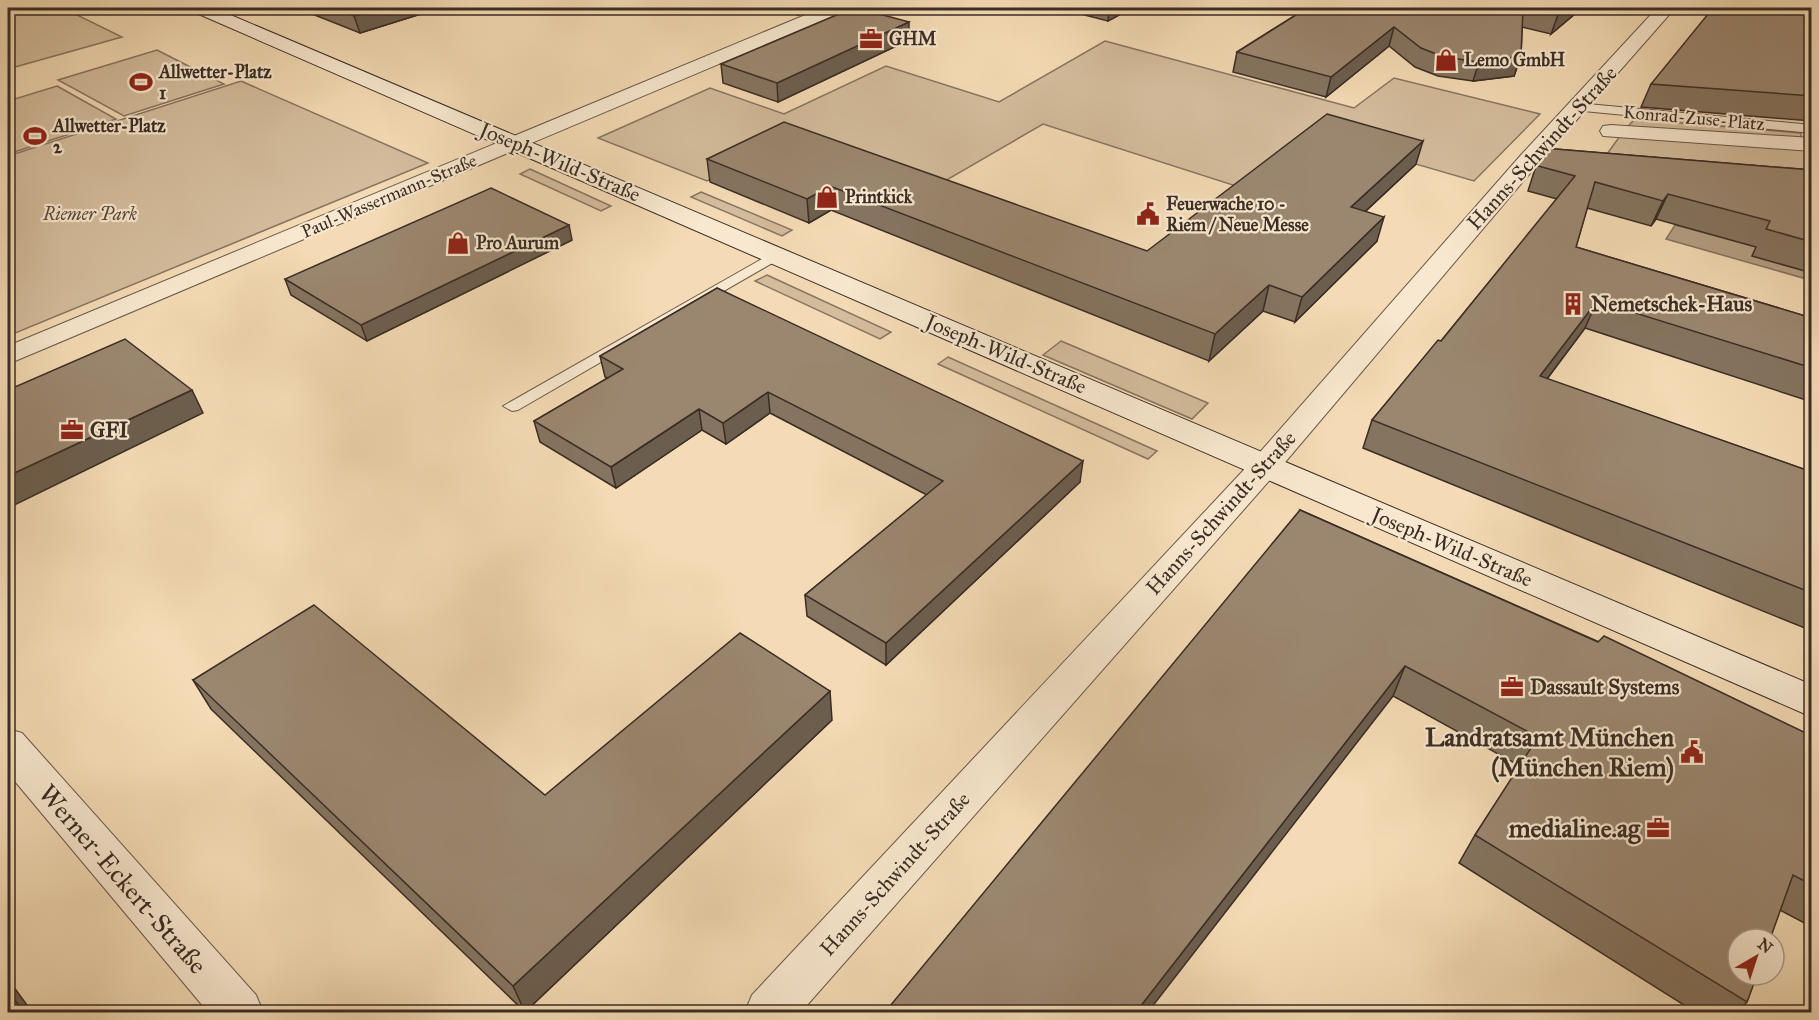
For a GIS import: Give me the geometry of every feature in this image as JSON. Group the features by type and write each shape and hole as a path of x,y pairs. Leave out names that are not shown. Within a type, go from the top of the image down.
{"street":[{"name":"Joseph-Wild-Straße","path":"200,8 1812,702"},
{"name":"Paul-Wassermann-Straße","path":"8,356 836,8"},
{"name":"Hanns-Schwindt-Straße","path":"769,1012 1540,162 1577,107 1666,8"},
{"name":"Konrad-Zuse-Platz","path":"1611,132 1812,145"},
{"name":"Werner-Eckert-Straße","path":"8,745 239,1012"}],"lane":[{"name":"Konrad-Zuse-Platz","path":"1577,107 1812,129"},
{"path":"512,406 777,255"}],"green space":[{"path":"8,8 63,8 122,37 8,69"},
{"path":"1105,41 1354,108 1394,78 1540,114 1474,181 1313,134 1242,188 1043,124 926,192 785,141 707,181 598,138 710,88 784,114 886,66 999,102"},
{"name":"Allwetter-Platz 1","path":"157,50 224,84 124,116 58,80"},
{"name":"Riemer Park","path":"241,81 428,163 8,336 8,156"},
{"name":"Allwetter-Platz 2","path":"57,86 116,119 8,154 8,101"},
{"path":"1635,119 1801,133 1801,140 1625,129"},
{"path":"1620,136 1811,148 1811,183 1599,165"},
{"path":"530,169 611,206 601,211 520,174"},
{"path":"701,192 792,230 782,236 691,197"},
{"path":"767,275 891,332 880,339 755,281"},
{"path":"1061,341 1208,403 1192,419 1043,355"},
{"path":"948,357 1157,451 1148,459 938,364"}],"shaded area":[{"path":"1675,225 1757,247 1752,256 1807,271 1803,278 1666,239"}],"building":[{"path":"334,8 380,8 354,16"},
{"path":"853,8 909,22 777,83 721,64"},
{"path":"1307,8 1523,8 1521,56 1479,62 1444,57 1421,48 1394,27 1331,77 1237,52"},
{"path":"1525,8 1567,8 1558,15"},
{"path":"1713,8 1812,8 1812,96 1651,84"},
{"path":"1327,114 1423,141 1351,207 1384,217 1302,297 1269,285 1215,334 830,186 807,199 707,159 784,122 1147,251"},
{"path":"1543,148 1812,170 1812,242 1766,229 1770,221 1668,194 1663,201 1595,182 1576,247 1812,318 1812,368 1597,301 1540,376 1812,472 1812,593 1372,420 1438,340 1441,341 1575,176 1538,166"},
{"path":"491,188 569,225 361,325 285,279"},
{"path":"717,288 1083,461 886,643 805,595 943,481 768,392 723,423 699,409 611,467 534,421 623,369 600,356"},
{"path":"125,339 192,390 8,476 8,390"},
{"path":"1300,510 1598,642 1604,636 1812,736 1812,885 1793,875 1774,927 1726,927 1726,987 1753,987 1747,1002 1475,835 1538,737 1405,666 1136,1012 885,1012"},
{"path":"314,605 545,795 740,633 830,691 513,986 193,680"},
{"path":"8,990 23,1012 8,1012"}],"place":[{"name":"GHM","path":"871,39"},
{"name":"Lemo GmbH","path":"1446,60"},
{"name":"Allwetter-Platz 1","path":"141,82"},
{"name":"Allwetter-Platz 2","path":"35,136"},
{"name":"Printkick","path":"827,197"},
{"name":"Feuerwache 10 - Riem / Neue Messe","path":"1148,214"},
{"name":"Pro Aurum","path":"458,243"},
{"name":"Nemetschek-Haus","path":"1573,304"},
{"name":"GFI","path":"72,430"},
{"name":"Dassault Systems","path":"1512,687"},
{"name":"Landratsamt München (München Riem)","path":"1692,752"},
{"name":"medialine.ag","path":"1658,828"}]}
